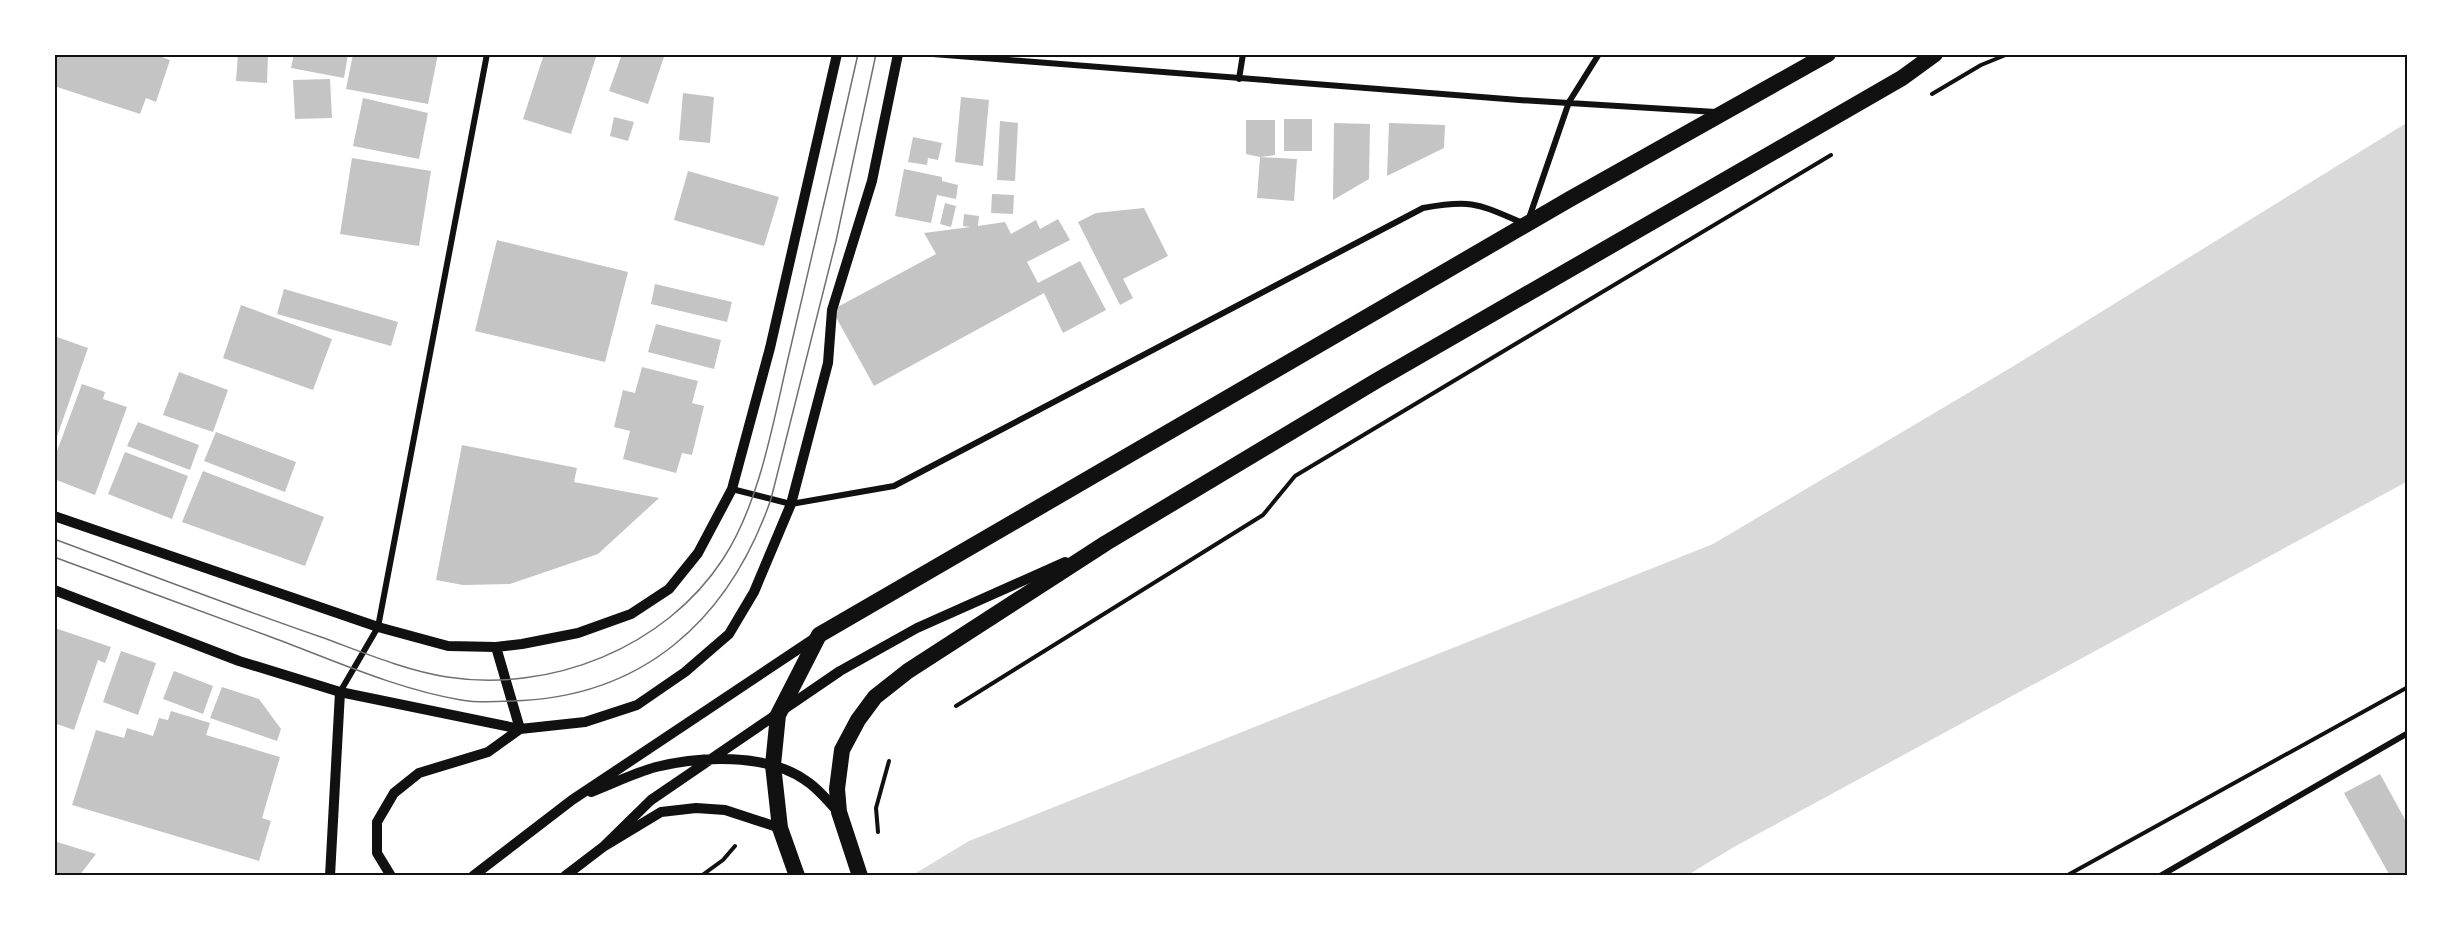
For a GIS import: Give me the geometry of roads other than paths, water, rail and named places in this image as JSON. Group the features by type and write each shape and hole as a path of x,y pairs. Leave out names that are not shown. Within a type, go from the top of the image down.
{"highway":[{"path":"797,876 780,828 773,765 778,715 819,635 1526,224 1828,54"},
{"path":"860,876 839,812 830,793 842,750 858,720 875,697 908,670 1106,543 1376,381 1902,78 1935,54"}],"street":[{"path":"330,876 340,692 378,627 487,54"},
{"path":"54,516 378,627 448,646 496,647 578,633 631,614 669,589 698,553 732,489 770,348 837,54"},
{"path":"54,590 239,661 340,692 520,729 585,722 637,705 685,672 729,633 754,592 791,504 828,363 832,310 872,182 898,54"},
{"path":"933,54 1239,79 1723,112"},
{"path":"1239,79 1243,54"},
{"path":"732,489 791,504 894,486 1423,208 1456,202 1477,203 1526,224 1569,102 1599,54"},
{"path":"603,847 651,800 778,715 840,670 917,628 1106,543"},
{"path":"473,876 572,800 819,635"},
{"path":"496,647 520,729"},
{"path":"391,876 376,853 377,822 394,793 419,773 488,752 520,729"},
{"path":"2160,876 2408,733"},
{"path":"572,800 654,768 686,760 773,765 830,793"},
{"path":"565,876 603,847 661,812 696,808 725,810 780,828"}],"tram line":[{"path":"54,539 383,660 447,677 486,680 525,678 564,670 602,657 637,640 670,617 699,590 723,559 736,536 757,485 772,430 858,54"},
{"path":"54,557 365,673 413,689 461,700 499,702 558,696 601,685 640,668 675,644 705,615 731,581 753,542 771,499 836,241 876,54"}]}
